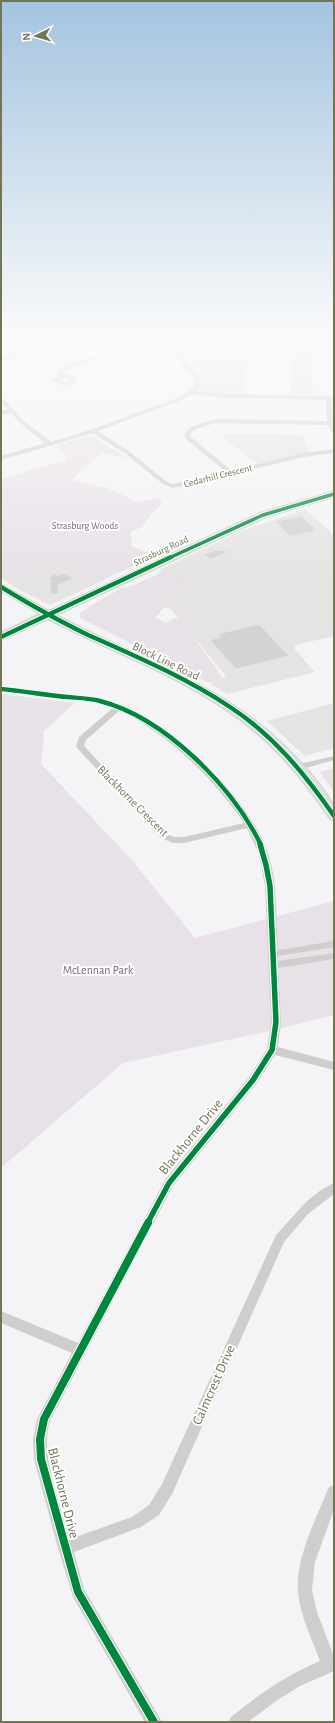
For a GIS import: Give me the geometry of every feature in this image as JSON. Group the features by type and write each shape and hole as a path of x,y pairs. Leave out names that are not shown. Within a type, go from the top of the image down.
{"street":[{"path":"20,419 50,444"},
{"path":"1,458 94,431 125,419"},
{"path":"330,419 334,432"},
{"path":"231,473 188,438 187,434 193,428 216,421 330,423"},
{"name":"Cedarhill Crescent","path":"94,431 128,453 169,485 179,486 304,455 334,451"},
{"name":"Strasburg Road","path":"1,637 230,529 263,515 334,494"},
{"name":"Block Line Road","path":"1,587 47,615 208,694 231,708 274,743 299,767 334,816"},
{"name":"Blackhorne Drive","path":"1,689 101,701 119,707 156,728 187,752 226,793 249,825 260,844 267,863 270,886 276,1022 272,1050 252,1080 169,1183 44,1419 40,1431 39,1442 41,1459 78,1592 154,1722"},
{"name":"Blackhorne Crescent","path":"119,707 82,739 80,746 164,836 173,840 184,840 249,825"},
{"path":"299,767 334,758"},
{"path":"273,960 286,951 334,944"},
{"path":"273,960 334,956"},
{"path":"272,1050 334,1066"},
{"name":"Calmcrest Drive","path":"65,1548 136,1522 154,1510 167,1489 280,1240 297,1217 316,1198 334,1188"},
{"path":"1,1317 80,1350"},
{"path":"236,1722 283,1686 332,1665 307,1603 304,1578 310,1557 334,1492"}],"shaded area":[{"path":"305,509 334,535 334,636 295,645 295,650 315,672 227,694 211,684 226,676 173,612 163,594 180,583 159,570 239,532"},
{"path":"53,555 104,580 50,605 20,590 1,578 1,575"},
{"path":"334,703 334,748 305,756 267,721"}],"green space":[{"path":"235,434 302,435 310,452 257,464 221,436"},
{"name":"Strasburg Woods","path":"91,435 130,460 103,453 100,454 72,480 107,488 138,502 159,498 162,504 150,515 142,527 131,532 132,546 155,556 92,585 85,582 78,567 71,563 63,562 43,565 28,575 10,579 2,577 1,479 66,460 65,454 57,445"},
{"path":"169,571 183,584 174,590 169,598 172,605 170,608 164,608 155,617 166,623 174,618 180,619 223,678 210,683 80,618 80,613 120,589 134,585 160,573"},
{"name":"McLennan Park","path":"1,694 75,703 44,731 41,764 131,859 195,938 334,901 334,1015 123,1063 1,1168"},
{"path":"334,768 334,792 320,772"}],"building":[{"path":"301,516 317,531 290,536 275,521"},
{"path":"215,550 228,551 212,559 203,555"},
{"path":"63,573 73,578 58,585 58,594 50,594 51,580 48,578 55,574 58,576"},
{"path":"259,624 289,656 236,669 210,640 221,637 218,634"}],"cycle path":[{"path":"1,637 230,529 263,515 334,494"},
{"path":"1,587 57,619 174,675 230,707 266,735 290,759 308,779 334,816"},
{"path":"1,689 101,701 123,708 147,721 193,758 233,801 249,823 260,844 270,886 276,1022 272,1050 253,1080 169,1183 44,1419 40,1434 41,1459 78,1592 154,1722"}]}
